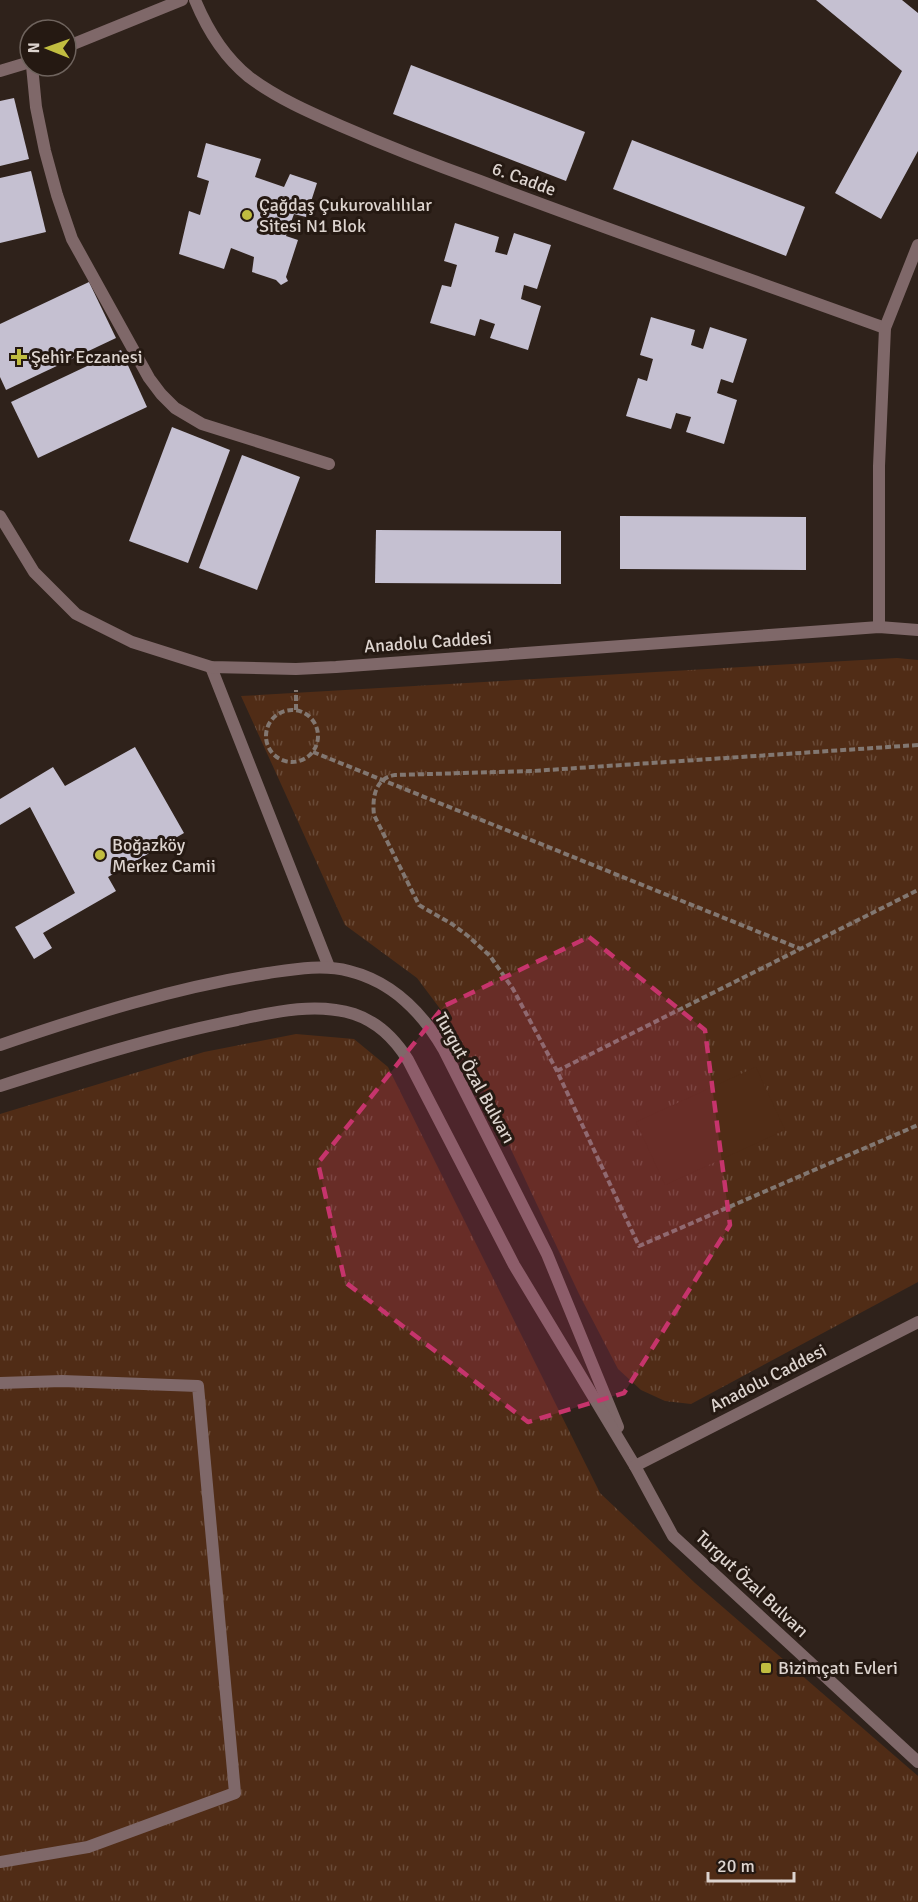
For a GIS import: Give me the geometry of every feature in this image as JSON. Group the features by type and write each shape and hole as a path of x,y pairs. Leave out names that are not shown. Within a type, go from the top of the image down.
{"street":[{"path":"78,42 182,0"},
{"name":"6. Cadde","path":"195,0 205,23 224,51 248,76 277,96 327,120 399,151 508,192 885,328"},
{"path":"0,70 18,67"},
{"path":"33,78 45,151 72,239 160,394 175,408 202,424 329,464"},
{"path":"879,627 879,466 885,328 918,245"},
{"name":"Anadolu Caddesi","path":"0,516 34,572 76,614 132,642 211,667 297,669 336,667 879,627 918,630"},
{"path":"211,667 329,967"},
{"name":"Turgut Özal Bulvarı","path":"0,1045 170,993 242,977 298,969 329,967 350,971 393,990 411,1005 435,1035 547,1254 635,1466"},
{"name":"Turgut Özal Bulvarı","path":"0,1086 154,1039 267,1014 301,1009 334,1009 355,1014 380,1027 396,1042 408,1060 514,1266 635,1466 673,1536 918,1762"},
{"name":"Anadolu Caddesi","path":"635,1466 918,1322"},
{"path":"0,1383 62,1381 198,1386 235,1794 88,1847 0,1862"}],"path":[{"path":"296,710 304,713 316,726 318,735 313,752 299,761 291,762 276,757 266,743 267,727 278,714 296,710"},
{"path":"918,745 533,771 395,775 387,776 382,780 373,798 374,814 414,898 423,908 452,924 490,956 513,989 557,1071 639,1246 918,1125"},
{"path":"313,752 801,949"},
{"path":"557,1071 918,890"}],"highlighted area":[{"path":"589,937 705,1030 730,1225 624,1393 528,1422 345,1282 318,1163 444,1006"}],"green space":[{"path":"897,658 918,660 918,1282 691,1404 665,1401 641,1390 618,1369 579,1294 453,1026 417,978 345,925 241,696"},
{"path":"296,1034 354,1039 388,1067 600,1493 695,1583 918,1776 918,1902 0,1902 0,1114 204,1052"},
{"path":"756,1067 785,1130 665,1185 636,1122"}],"building":[{"path":"816,0 902,0 918,13 918,151 881,219 835,193 902,71"},
{"path":"411,65 585,132 566,181 393,114"},
{"path":"14,98 29,159 0,166 0,101"},
{"path":"632,140 805,207 786,256 613,189"},
{"name":"Çağdaş Çukurovalılılar Sitesi N1 Blok","path":"206,143 261,159 255,177 284,187 290,174 317,183 306,217 294,214 286,236 298,240 286,277 288,281 281,285 276,280 252,272 254,257 231,248 224,269 179,254 189,211 200,215 209,181 197,177"},
{"path":"31,171 46,232 0,243 0,178"},
{"path":"455,223 499,237 495,252 507,255 514,233 551,245 537,289 524,285 521,299 541,306 528,350 490,338 495,324 480,319 475,336 430,323 442,285 451,287 457,265 444,261"},
{"path":"89,282 116,338 6,390 0,377 0,324"},
{"path":"651,317 695,330 691,345 703,349 710,327 747,339 733,383 721,379 717,393 737,400 724,444 686,432 691,417 676,413 671,429 626,416 638,378 647,381 653,359 640,355"},
{"path":"121,350 147,407 38,458 11,402"},
{"path":"172,427 230,450 188,563 129,541"},
{"path":"242,455 300,477 257,590 199,568"},
{"path":"620,516 806,517 806,570 620,569"},
{"path":"376,530 561,531 561,584 375,583"},
{"name":"Boğazköy Merkez Camii","path":"135,747 184,833 108,877 116,891 43,933 52,948 34,959 15,927 75,893 30,807 0,825 0,799 53,767 65,786"}],"place":[{"name":"Çağdaş Çukurovalılılar Sitesi N1 Blok","path":"247,215"},
{"name":"Şehir Eczanesi","path":"19,357"},
{"name":"Boğazköy Merkez Camii","path":"100,855"},
{"name":"Bizimçatı Evleri","path":"766,1668"}]}
